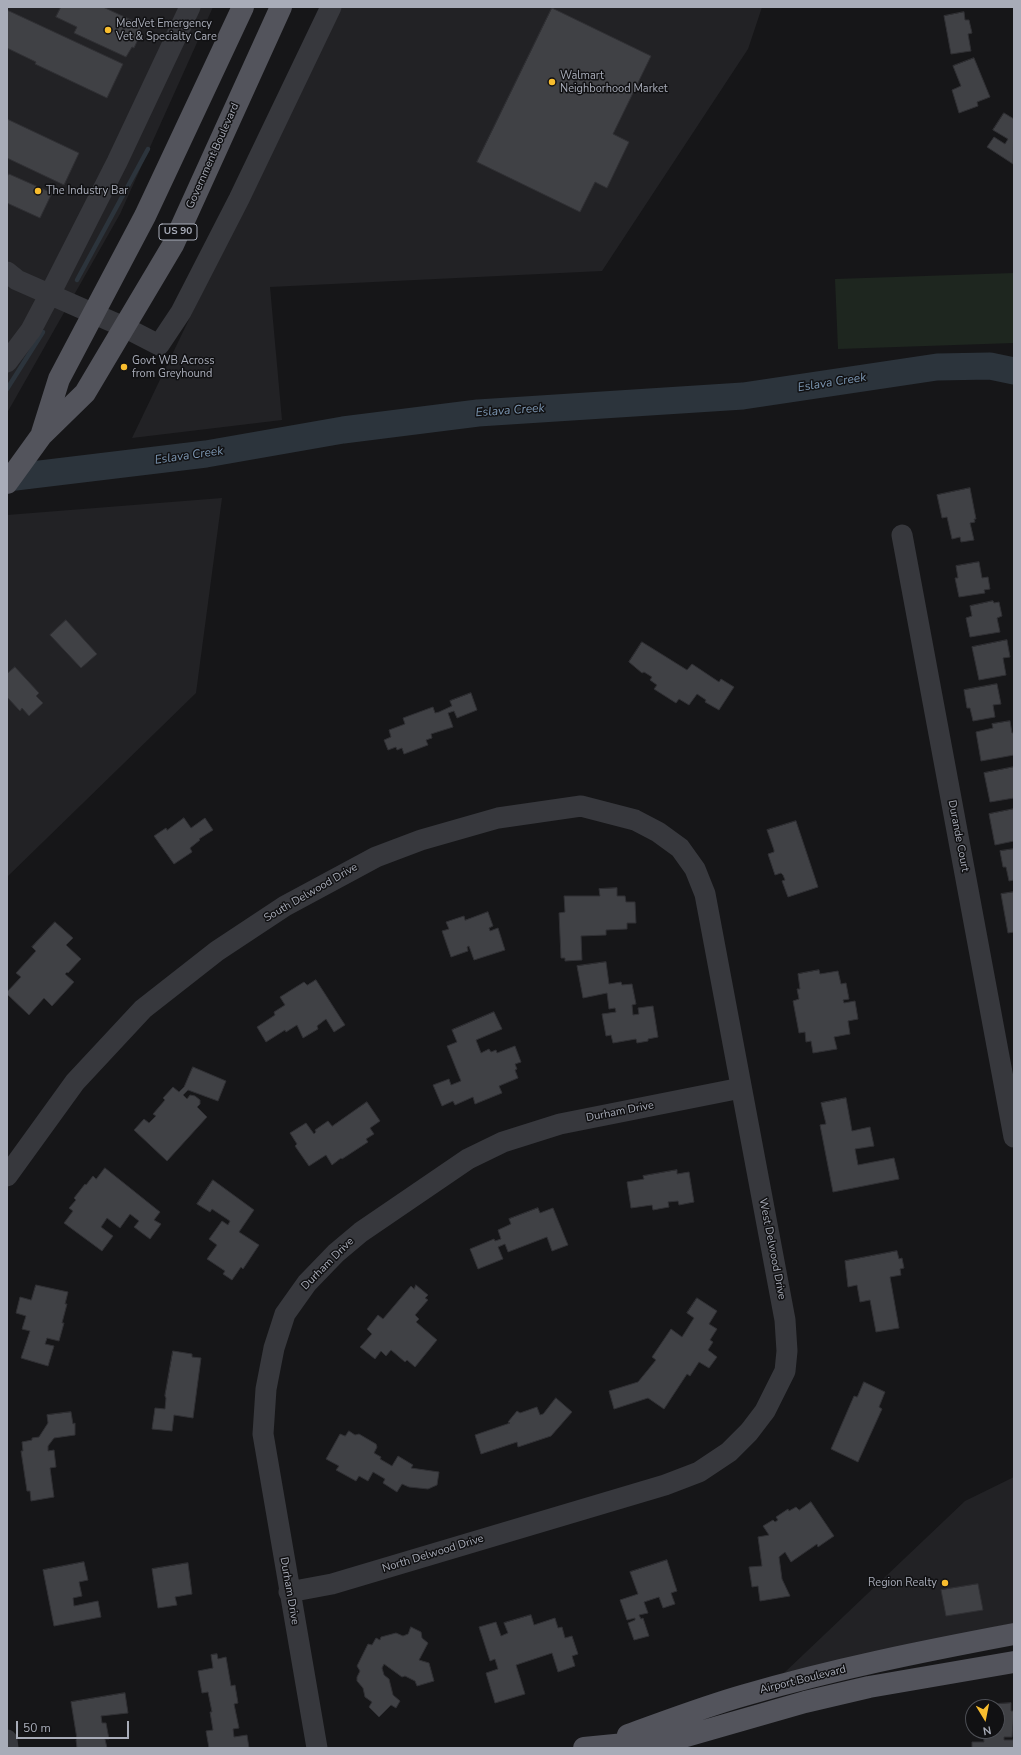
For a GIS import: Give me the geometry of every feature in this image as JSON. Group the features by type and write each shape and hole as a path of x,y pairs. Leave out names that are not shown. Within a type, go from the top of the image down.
{"main road":[{"name":"Government Boulevard","path":"41,436 60,379 145,216 243,7"},
{"name":"Government Boulevard","path":"7,483 41,436 85,393 173,245 281,7"},
{"name":"Airport Boulevard","path":"590,1747 744,1695 831,1672 916,1652 1014,1634"},
{"name":"Airport Boulevard","path":"590,1747 676,1739 805,1702 855,1690 1014,1662"}],"street":[{"path":"7,362 31,330 50,294 117,162 190,7"},
{"path":"7,272 17,280 124,327 159,345 181,312 239,199 331,7"},
{"name":"Durande Court","path":"902,535 1014,1138"},
{"name":"South Delwood Drive","path":"7,1176 75,1082 143,1009 211,955 285,906 376,857 421,840 498,818 580,806 635,820 658,832 680,848 695,869"},
{"name":"West Delwood Drive","path":"576,1512 665,1485 699,1472 729,1452 750,1432 765,1411 785,1371 785,1320 705,894 695,869"},
{"name":"Durham Drive","path":"316,1748 263,1434 266,1389 278,1334 285,1314 307,1283 336,1253 361,1232 468,1159 503,1142 560,1124 742,1088"},
{"name":"North Delwood Drive","path":"289,1592 332,1584 576,1512"},
{"path":"7,1740 8,1748"}],"shaded area":[{"path":"7,7 213,7 120,214 7,413"},
{"path":"339,7 762,7 748,49 602,271 270,287 282,420 132,438"},
{"path":"1014,273 1014,343 838,349 835,279"},
{"path":"222,498 196,693 7,877 7,515"},
{"path":"1014,1477 1014,1623 784,1673 965,1501"}],"building":[{"name":"MedVet Emergency Vet & Specialty Care","path":"61,7 103,7 142,25 134,48 132,47 126,57 74,33 77,27 56,17"},
{"path":"552,8 651,56 613,134 629,142 607,188 595,182 580,212 477,162"},
{"path":"7,10 123,64 107,98 35,64 36,62 7,48"},
{"path":"964,12 965,20 969,20 972,33 968,34 971,51 951,54 944,16"},
{"path":"974,58 990,97 977,102 978,106 959,113 952,90 961,86 953,66"},
{"path":"1004,113 1014,119 1013,164 987,147 994,137 1005,144 1008,139 993,130"},
{"path":"7,119 79,153 64,185 7,158"},
{"path":"9,174 52,193 40,218 7,203 7,177"},
{"path":"970,488 976,519 974,519 975,522 970,523 974,540 961,542 960,537 952,539 947,517 942,518 937,495"},
{"path":"979,562 982,578 988,577 990,589 984,590 985,593 959,597 955,578 958,578 956,566"},
{"path":"993,601 994,603 999,602 1002,616 997,618 1000,632 970,637 966,618 972,616 970,606"},
{"path":"66,620 97,654 81,668 50,635"},
{"path":"1007,640 1010,657 1003,658 1006,675 979,680 972,647"},
{"path":"642,642 687,670 692,664 719,682 721,679 734,687 719,710 705,702 706,700 697,694 689,705 679,699 676,703 654,689 657,685 650,680 652,677 644,672 642,673 629,662"},
{"path":"15,667 39,693 36,696 43,703 29,716 22,708 20,711 7,697 7,674"},
{"path":"997,684 1001,704 993,705 995,717 973,721 970,708 967,708 964,690"},
{"path":"471,693 477,710 457,718 454,711 448,713 453,727 431,734 432,738 426,740 428,745 404,754 402,748 397,750 396,747 388,750 384,740 391,737 389,730 405,724 403,718 433,707 435,713 439,712 452,706 450,701"},
{"path":"1010,721 1012,733 1014,733 1014,755 981,761 976,732 993,728 992,724"},
{"path":"1014,767 1014,798 990,802 984,773"},
{"path":"1014,809 1014,841 995,845 989,814"},
{"path":"184,818 191,828 205,818 213,830 199,839 200,840 190,848 192,852 174,864 154,836 166,828 167,830"},
{"path":"796,821 818,887 788,897 782,881 785,880 783,875 781,873 775,875 768,854 774,852 774,850 767,830"},
{"path":"1014,849 1014,880 1009,881 1006,867 1003,867 1000,851"},
{"path":"617,888 617,896 625,896 626,902 635,902 636,923 627,923 627,929 606,930 606,935 581,936 582,960 565,961 565,958 561,958 559,913 565,912 564,896 600,896 599,889"},
{"path":"1014,892 1014,932 1008,933 1001,894"},
{"path":"488,912 493,926 489,928 490,931 498,928 505,950 474,960 469,946 467,947 468,951 451,957 442,931 449,929 446,922 464,916 465,920"},
{"path":"55,922 73,938 66,945 81,959 68,973 67,972 65,974 74,982 52,1006 44,998 29,1015 7,994 7,992 21,977 16,973 36,951 32,947"},
{"path":"606,962 609,984 621,982 622,985 632,984 636,1004 632,1005 633,1015 639,1014 638,1008 653,1006 658,1037 637,1043 636,1039 613,1043 611,1035 606,1036 602,1014 616,1012 615,1008 609,1009 607,993 583,998 577,966"},
{"path":"819,970 820,974 838,971 841,984 846,983 849,999 843,1000 844,1003 855,1001 858,1019 848,1021 850,1034 834,1037 837,1049 813,1053 811,1041 806,1042 805,1032 799,1033 793,1001 799,999 797,989 800,989 798,974"},
{"path":"316,980 345,1025 334,1032 326,1019 317,1026 318,1029 303,1038 297,1025 286,1032 285,1030 266,1042 257,1027 275,1015 274,1012 285,1005 280,997 304,982 307,985"},
{"path":"494,1012 502,1029 476,1040 481,1053 489,1049 491,1052 496,1050 497,1053 515,1046 521,1062 515,1064 517,1069 515,1070 518,1078 499,1086 502,1093 475,1104 473,1097 455,1105 453,1101 442,1106 433,1085 449,1079 451,1085 461,1081 447,1046 457,1042 452,1030"},
{"path":"193,1067 226,1081 218,1101 188,1090 183,1095 187,1099 190,1095 195,1096 200,1100 200,1104 197,1107 207,1117 167,1161 134,1130 144,1119 149,1123 156,1116 153,1114 165,1100 163,1098 173,1087 179,1092 184,1087"},
{"path":"846,1098 852,1131 870,1127 874,1146 855,1149 858,1165 894,1158 899,1179 833,1192 820,1125 826,1124 821,1103"},
{"path":"367,1102 380,1121 370,1128 374,1134 366,1139 368,1142 332,1165 326,1155 309,1166 295,1146 297,1144 290,1133 306,1123 314,1134 316,1132 315,1130 328,1121 332,1126"},
{"path":"105,1168 160,1212 154,1220 161,1224 150,1239 134,1227 139,1221 130,1214 120,1228 107,1218 101,1227 113,1236 102,1251 64,1223 73,1211 69,1208 76,1200 74,1198 93,1176 96,1179"},
{"path":"677,1170 677,1174 689,1172 694,1202 679,1205 678,1201 668,1202 669,1207 653,1210 652,1205 631,1208 627,1182 644,1179 643,1176"},
{"path":"213,1180 254,1210 239,1232 259,1245 243,1269 241,1267 232,1280 223,1274 225,1271 207,1259 217,1245 209,1239 222,1221 228,1225 230,1221 212,1209 210,1212 197,1204"},
{"path":"538,1208 540,1213 553,1208 568,1245 552,1251 547,1237 508,1252 505,1244 498,1247 503,1259 478,1269 470,1249 494,1239 495,1241 501,1239 498,1230 511,1224 509,1219"},
{"path":"897,1251 899,1259 902,1258 904,1268 900,1269 901,1275 890,1277 899,1328 876,1332 870,1300 860,1302 857,1285 848,1287 845,1261"},
{"path":"36,1285 68,1292 65,1304 67,1304 62,1323 64,1323 59,1341 47,1338 45,1344 54,1346 48,1366 21,1358 30,1331 22,1329 26,1316 16,1313 20,1297 31,1300"},
{"path":"416,1285 428,1295 425,1298 428,1300 415,1315 419,1319 416,1322 437,1340 415,1367 407,1360 405,1362 391,1350 386,1356 381,1351 375,1359 360,1347 372,1334 367,1329 378,1315 383,1319 411,1286 414,1289"},
{"path":"697,1298 717,1311 709,1324 717,1329 710,1340 713,1342 708,1350 717,1357 709,1368 699,1362 690,1376 687,1374 664,1409 648,1398 614,1409 609,1391 638,1382 656,1360 652,1357 671,1329 682,1337 694,1318 687,1313"},
{"path":"173,1351 192,1354 192,1357 201,1358 193,1418 174,1415 172,1431 152,1429 155,1408 165,1409 165,1396"},
{"path":"864,1382 885,1392 879,1407 882,1409 858,1462 831,1449 854,1396 857,1397"},
{"path":"556,1398 572,1412 551,1436 518,1447 517,1442 481,1454 475,1435 510,1423 508,1422 517,1411 520,1413 537,1407 540,1415 543,1414"},
{"path":"71,1412 73,1424 75,1423 75,1435 54,1438 48,1446 48,1451 54,1450 56,1467 50,1468 54,1497 31,1501 30,1491 27,1491 21,1451 23,1451 22,1442 39,1437 48,1423 47,1415"},
{"path":"349,1431 355,1435 359,1434 376,1444 377,1447 374,1453 381,1457 380,1459 392,1466 398,1456 413,1465 411,1468 439,1472 437,1485 428,1489 409,1487 402,1484 397,1492 383,1483 385,1479 373,1472 368,1481 359,1476 356,1481 336,1470 339,1466 326,1459 340,1434 345,1436"},
{"path":"811,1502 834,1536 818,1547 817,1544 791,1562 785,1552 779,1557 782,1579 790,1596 760,1601 758,1586 752,1587 749,1567 762,1566 758,1537 769,1535 763,1526 773,1520 775,1522 778,1520 776,1517 788,1509 789,1511 796,1507 799,1510"},
{"path":"667,1560 677,1591 671,1593 675,1604 663,1608 659,1597 644,1602 648,1613 639,1615 641,1619 643,1618 649,1636 634,1640 628,1623 635,1620 635,1618 627,1620 620,1600 638,1594 630,1572"},
{"path":"84,1562 88,1580 79,1582 82,1596 73,1598 74,1606 98,1601 101,1617 54,1626 43,1570"},
{"path":"188,1563 192,1594 175,1597 177,1605 158,1608 152,1569"},
{"path":"978,1584 983,1610 946,1616 941,1590"},
{"path":"531,1615 534,1625 555,1618 558,1628 562,1627 565,1638 572,1636 578,1654 572,1656 575,1666 558,1672 552,1653 516,1665 525,1694 495,1703 486,1673 498,1669 495,1659 490,1661 479,1627 496,1622 501,1636 508,1633 504,1623"},
{"path":"411,1627 421,1632 422,1638 428,1643 419,1660 429,1663 434,1681 417,1686 415,1681 405,1676 402,1677 384,1664 382,1668 384,1675 389,1679 393,1695 400,1701 396,1708 391,1705 379,1717 369,1707 372,1702 365,1697 363,1688 357,1681 360,1671 357,1666 368,1644 372,1645 376,1638 380,1640 381,1637 396,1633 403,1636 408,1634"},
{"path":"217,1654 218,1659 226,1657 231,1686 235,1685 238,1703 234,1704 239,1728 233,1729 234,1737 247,1735 249,1748 209,1748 206,1731 213,1730 210,1712 212,1712 208,1692 202,1693 198,1671 213,1668 211,1655"},
{"path":"125,1693 128,1713 101,1716 102,1723 106,1723 109,1739 105,1739 107,1748 77,1748 71,1702"},
{"path":"1005,1703 1011,1703 1011,1711 1014,1711 1012,1737 1005,1737"},
{"path":"984,1739 1014,1740 1014,1748 972,1748 972,1742 984,1742"}],"waterway":[{"path":"77,280 148,149"},
{"path":"7,389 43,332"},
{"name":"Eslava Creek","path":"7,478 206,454 343,430 478,413 743,396 937,367 990,366 1014,371"}],"place":[{"name":"MedVet Emergency Vet & Specialty Care","path":"108,30"},
{"name":"Walmart Neighborhood Market","path":"552,82"},
{"name":"The Industry Bar","path":"38,191"},
{"name":"Govt WB Across from Greyhound","path":"124,367"},
{"name":"Region Realty","path":"945,1583"}]}
